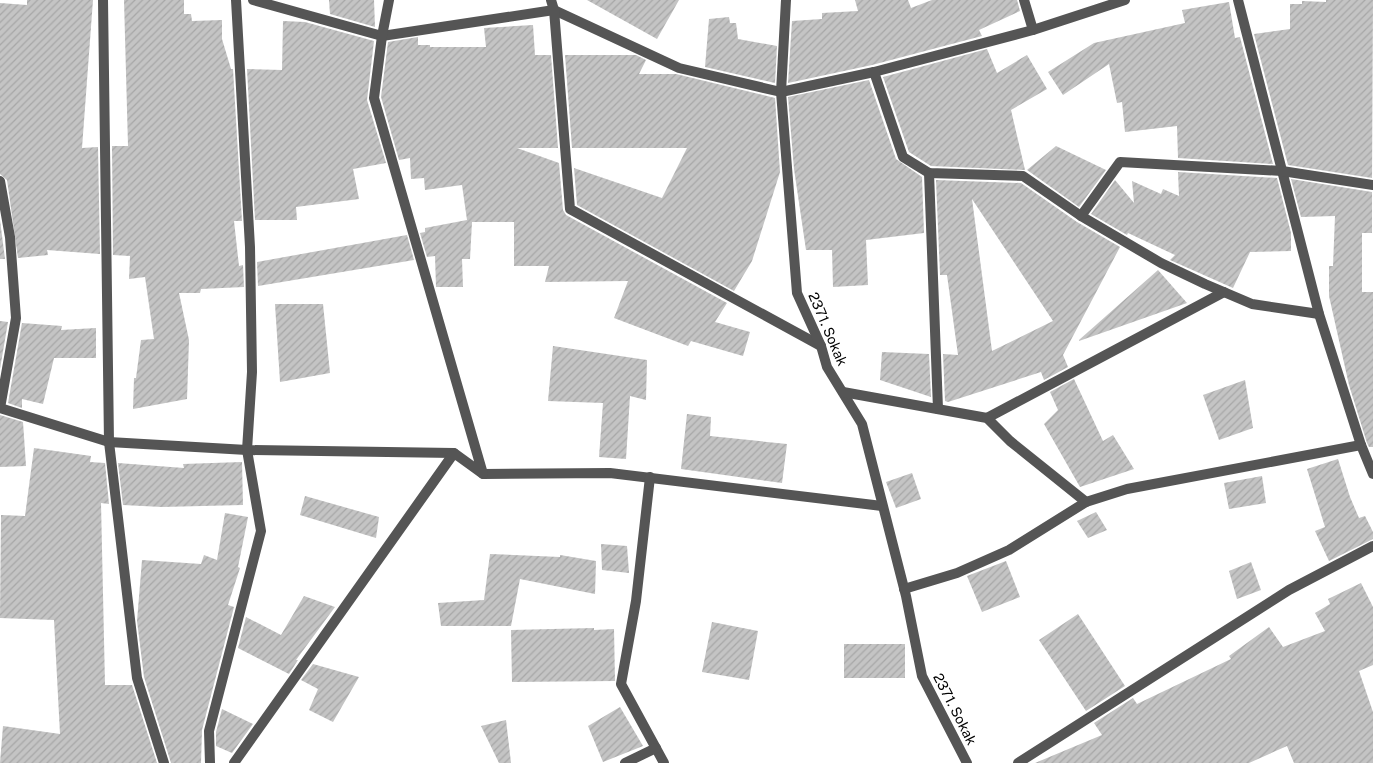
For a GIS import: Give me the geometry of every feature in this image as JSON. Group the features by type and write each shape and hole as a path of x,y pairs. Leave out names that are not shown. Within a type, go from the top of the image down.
{"street":[{"path":"102,0 109,442 137,678 164,763"},
{"path":"210,763 209,731 261,532 247,450 252,372 250,247 236,0"},
{"path":"254,0 382,36 552,5 560,0"},
{"path":"389,0 374,98 483,474"},
{"name":"2371. Sokak","path":"786,0 781,92 797,292 821,346 827,367 862,424 904,589 922,676 967,763"},
{"path":"1024,0 1033,30"},
{"path":"552,5 679,68 781,92 874,72 1033,30 1125,0"},
{"path":"1238,0 1319,314 1361,445 1373,474"},
{"path":"552,5 570,209 821,346"},
{"path":"874,72 903,157 929,173 1023,176 1081,216 1161,263 1252,304 1319,314"},
{"path":"1081,216 1120,162 1282,171 1373,185"},
{"path":"929,173 938,409"},
{"path":"0,180 10,237 16,318 0,408 109,442 247,450 454,453 483,474 610,473 882,506"},
{"path":"987,418 1224,292"},
{"path":"843,392 987,418 1010,441 1086,502"},
{"path":"904,589 957,572 1009,550 1086,502 1127,490 1361,445"},
{"path":"234,763 454,453"},
{"path":"650,478 636,601 621,684 664,763"},
{"path":"1018,763 1289,590 1373,546"},
{"path":"625,763 656,748"}],"building":[{"path":"27,0 93,0 82,148 98,147 100,254 47,250 48,255 18,258 7,180 0,174 0,3 27,5"},
{"path":"124,0 184,0 184,14 191,14 192,21 222,20 222,39 231,69 233,69 242,221 234,221 239,266 243,265 244,287 201,289 200,293 179,293 189,340 187,399 133,409 134,378 136,378 141,340 154,339 145,277 129,279 130,256 113,255 112,146 128,146"},
{"path":"329,0 374,0 375,27 330,14"},
{"path":"587,0 679,0 657,39"},
{"path":"855,0 908,0 911,8 932,0 1017,0 1020,11 979,30 982,36 872,65 788,83 792,21 822,19 822,13 858,11"},
{"path":"1326,0 1373,0 1372,178 1288,165 1254,34 1290,29 1290,4 1302,4 1302,1 1326,2"},
{"path":"1229,2 1235,38 1240,37 1273,164 1178,158 1177,126 1125,132 1122,102 1117,103 1109,64 1063,95 1048,72 1094,43 1185,23 1182,10"},
{"path":"729,17 730,23 736,23 738,39 777,46 775,83 705,67 709,19"},
{"path":"283,21 305,22 374,41 367,100 386,163 353,169 359,199 296,207 297,220 255,220 247,69 282,70"},
{"path":"533,25 535,55 551,55 558,148 517,148 559,163 563,210 566,215 727,303 715,322 750,332 743,356 691,341 688,346 614,318 628,281 545,282 549,266 514,266 514,222 472,222 470,259 462,259 463,287 436,287 435,256 427,257 420,233 425,232 425,228 467,220 462,185 425,190 424,178 411,179 410,158 399,160 381,97 388,42 418,37 418,45 430,45 430,47 486,47 484,28"},
{"path":"987,49 997,73 1027,55 1047,89 1011,110 1025,170 931,166 909,152 883,77"},
{"path":"565,55 636,55 646,60 639,74 676,74 775,98 780,172 752,261 734,291 577,205 574,168 662,198 687,148 572,148"},
{"path":"869,80 896,159 922,177 924,233 866,240 868,285 833,287 832,250 806,250 794,169 788,97"},
{"path":"1056,146 1106,170 1079,207 1027,170"},
{"path":"1178,172 1277,178 1291,233 1291,251 1250,252 1233,288 1170,260 1175,255 1128,233 1127,235 1091,214 1115,180 1134,203 1132,181 1161,194 1163,189 1179,196"},
{"path":"1291,179 1372,192 1372,233 1362,233 1362,292 1373,292 1373,447 1369,447 1367,443 1349,385 1329,296 1329,266 1333,266 1335,216 1301,217"},
{"path":"936,180 1021,183 1077,222 1120,247 1063,355 1068,367 1044,380 1041,372 948,402 945,401 943,354 958,355 947,275 940,275","holes":["972,199 1053,321 992,351"]},
{"path":"0,220 5,259 0,259"},
{"path":"407,235 414,260 258,286 257,262"},
{"path":"1158,270 1187,303 1079,341 1079,340"},
{"path":"275,304 323,304 330,373 280,382"},
{"path":"0,321 8,322 0,369"},
{"path":"22,323 62,326 61,330 96,328 96,358 54,358 43,404 22,399 22,408 8,403"},
{"path":"553,346 647,360 646,400 630,396 626,459 599,457 603,403 548,401"},
{"path":"882,352 929,354 931,397 880,380"},
{"path":"1074,379 1103,441 1113,435 1134,469 1080,487 1044,424 1058,410 1050,392"},
{"path":"1245,380 1253,428 1219,440 1203,395"},
{"path":"687,414 711,417 710,436 787,444 782,483 681,469"},
{"path":"0,415 23,422 26,466 0,467"},
{"path":"34,448 91,456 90,462 105,463 109,504 101,503 105,685 132,685 157,763 0,763 3,726 60,734 54,620 0,618 1,515 25,516"},
{"path":"1338,459 1359,518 1365,516 1373,532 1373,539 1329,561 1315,531 1325,527 1307,469"},
{"path":"242,462 243,505 162,507 123,505 118,463 184,468 183,464"},
{"path":"912,473 921,499 896,508 886,482"},
{"path":"1262,476 1266,503 1229,509 1224,483"},
{"path":"305,496 379,517 376,538 300,515"},
{"path":"1096,512 1107,530 1088,538 1077,521"},
{"path":"225,513 248,517 238,567 240,568 228,605 234,607 202,730 201,763 171,763 144,677 137,621 142,560 201,564 204,555 217,560"},
{"path":"601,544 627,546 629,573 602,570"},
{"path":"490,554 560,557 560,555 596,561 595,594 520,579 511,626 441,626 438,603 484,600"},
{"path":"1006,561 1020,597 982,612 967,576"},
{"path":"1251,562 1261,590 1237,599 1229,571"},
{"path":"1361,583 1373,607 1373,665 1359,671 1373,712 1373,763 1294,763 1287,746 1249,763 1035,763 1102,735 1094,723 1133,698 1137,704 1231,659 1229,656 1269,627 1283,647 1325,631 1315,613 1330,604 1328,599"},
{"path":"304,596 335,607 296,660 298,660 289,674 238,648 246,617 281,635"},
{"path":"1078,614 1125,686 1086,711 1039,640"},
{"path":"712,622 758,631 749,680 702,672"},
{"path":"594,628 594,630 614,629 615,681 512,682 511,630"},
{"path":"844,644 905,644 905,678 844,678"},
{"path":"313,664 359,677 333,722 309,710 318,689 301,680"},
{"path":"620,707 643,746 603,762 588,726"},
{"path":"222,709 253,724 232,753 216,746 216,732"},
{"path":"506,720 511,763 499,763 481,726"}]}
